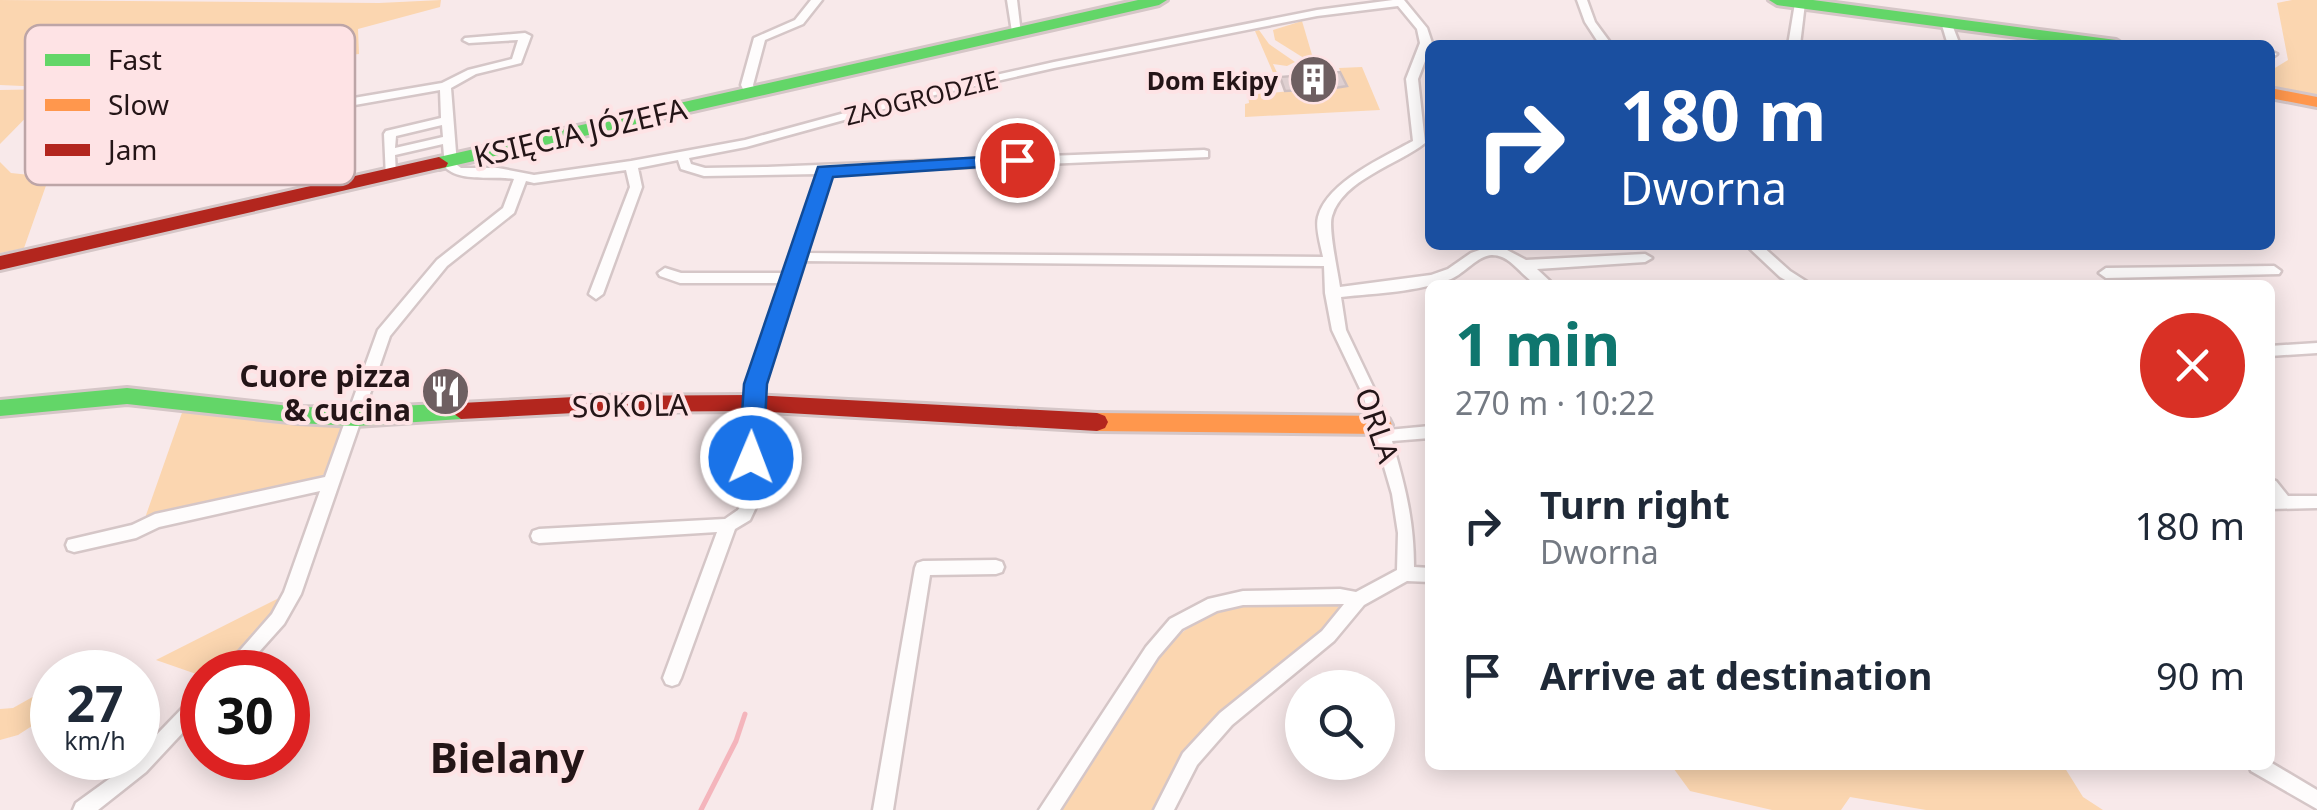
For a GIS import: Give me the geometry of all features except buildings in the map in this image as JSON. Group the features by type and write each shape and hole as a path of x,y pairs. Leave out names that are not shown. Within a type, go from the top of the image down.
{"street":[{"path":"750,93 748,85 760,38 799,22 818,0"},
{"path":"1012,0 1017,32"},
{"name":"KSIĘCIA JÓZEFA","path":"355,173 450,150 750,93 1159,0"},
{"path":"1582,0 1603,40"},
{"name":"ORLA","path":"1399,1 1413,14 1425,42"},
{"name":"ZAOGRODZIE","path":"450,150 458,172 550,178 683,156 1054,65 1317,13 1399,1"},
{"path":"1793,40 1789,2 2070,40"},
{"path":"1946,22 1952,40"},
{"path":"355,101 445,86 472,72 517,61 525,36 468,40"},
{"name":"ORLA","path":"1405,574 1406,533 1382,431 1339,330 1324,218 1331,202 1349,184 1425,144 1412,79 1425,46"},
{"path":"445,86 450,150"},
{"path":"2275,94 2317,102"},
{"path":"389,164 390,134 449,120"},
{"path":"683,156 685,166 704,172 825,172 1094,156 1204,154"},
{"path":"596,294 636,187 632,165"},
{"path":"539,536 728,526 744,516 749,505 752,403 825,172"},
{"path":"250,650 278,618 292,594 356,417 370,364 392,322 442,263 509,210 521,178"},
{"name":"KSIĘCIA JÓZEFA","path":"0,263 306,185"},
{"path":"1759,250 1795,280"},
{"path":"1432,280 1454,272 1478,254 1496,251 1524,265 1541,280"},
{"path":"800,257 1328,262"},
{"path":"1524,265 1645,258"},
{"path":"2110,279 2274,272"},
{"path":"664,273 680,278 792,278"},
{"path":"1332,293 1425,282"},
{"path":"2275,351 2317,348"},
{"name":"SOKOLA","path":"0,408 126,396 298,415 356,417 593,404 752,403 1125,424 1382,431"},
{"path":"1382,431 1425,432"},
{"path":"74,545 136,531 154,521 332,482"},
{"path":"2277,503 2317,502"},
{"path":"672,678 728,526"},
{"path":"883,810 923,568 996,567"},
{"path":"1164,810 1190,758 1226,718 1328,636 1358,600 1405,574 1425,575"},
{"path":"1049,810 1152,652 1176,624 1214,604 1243,598 1340,596 1358,600"},
{"path":"83,810 138,766 180,723"},
{"path":"2266,770 2317,800"}],"shaded area":[{"path":"0,0 441,0 440,7 358,29 359,54 355,54 355,25 25,25 25,86 0,85"},
{"path":"2317,0 2317,96 2275,88 2275,68 2288,60 2277,3"},
{"path":"1302,21 1315,65 1275,40 1273,30"},
{"path":"1259,30 1269,44 1295,62 1287,66 1273,64 1281,81 1266,83 1269,93 1304,93 1346,86 1339,68 1362,67 1380,110 1245,117 1245,104 1249,103 1246,76 1274,75 1255,31"},
{"path":"0,90 25,90 25,119 0,144"},
{"path":"0,162 11,173 25,174 25,185 46,185 24,248 0,253"},
{"path":"184,407 345,423 328,471 312,483 145,518"},
{"path":"285,595 245,650 180,650 180,668 160,661 160,658"},
{"path":"1337,603 1339,610 1187,753 1154,810 1058,810 1146,671 1191,626 1214,613 1241,606"},
{"path":"30,698 30,727 0,740 0,709 13,708"},
{"path":"1675,770 2066,770 2083,797 2103,810 1926,810 1850,797 1841,810 1772,810 1690,791"}],"waterway":[{"path":"701,810 736,741 745,714"}],"traffic: fast":[{"path":"439,163 1159,0"},
{"path":"1777,0 2078,40"},
{"path":"0,408 127,396 298,415 356,417 461,411"}],"traffic: slow":[{"path":"2275,94 2317,102"},
{"path":"1097,422 1381,425"}],"traffic: jam":[{"path":"355,182 439,163"},
{"path":"0,263 342,185"},
{"path":"461,411 593,404 752,403 1097,422"}],"place":[{"name":"Dom Ekipy","path":"1313,80"},
{"name":"Cuore pizza & cucina","path":"446,392"}],"district":[{"name":"Bielany","path":"507,756"}],"route":[{"path":"751,458 756,384 825,172 1017,160"}]}
